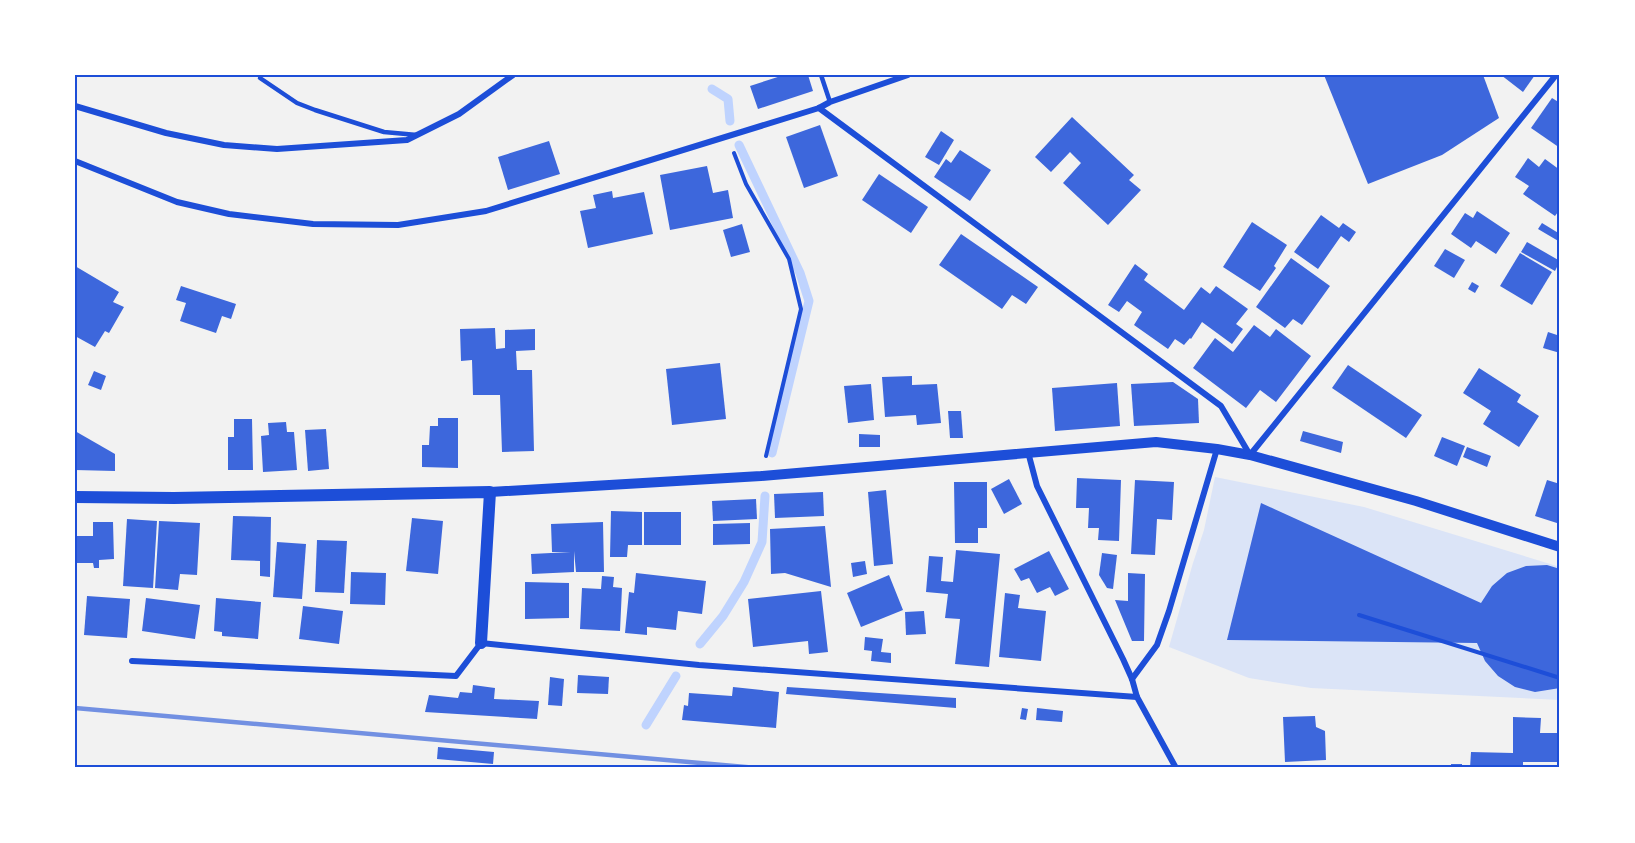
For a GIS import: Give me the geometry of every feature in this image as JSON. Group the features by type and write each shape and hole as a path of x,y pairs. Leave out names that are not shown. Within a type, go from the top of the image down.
{"main road":[{"path":"75,497 174,498 490,492 481,643"}],"street":[{"path":"75,106 166,133 224,145 277,149 407,140 459,114 513,75"},
{"path":"75,161 177,202 229,214 313,224 398,225 486,211 819,108 830,102 908,75"},
{"path":"1250,455 1556,75"},
{"path":"819,108 1221,406 1250,455"},
{"path":"490,492 761,476 1156,442 1250,455 1416,501 1560,547"},
{"path":"1132,679 1157,645 1217,449"},
{"path":"1028,452 1037,486 1132,679 1137,697 1176,768"},
{"path":"132,662 456,676 481,643 699,665 1137,697"}],"lane":[{"path":"821,75 830,102"},
{"path":"260,78 297,103 315,110 384,132 417,135"}],"path":[{"path":"727,136 747,184 789,259 801,309 761,476"},
{"path":"1359,615 1560,678"}],"shaded area":[{"path":"1215,477 1364,507 1560,567 1560,700 1311,688 1249,678 1169,647 1204,530"}],"building":[{"path":"784,75 808,75 813,91 758,109 750,86"},
{"path":"1324,75 1483,75 1499,118 1442,155 1368,184"},
{"path":"1501,75 1535,75 1523,92"},
{"path":"1552,98 1560,103 1560,148 1531,128"},
{"path":"1072,117 1134,175 1129,180 1141,190 1108,225 1063,183 1081,163 1070,152 1051,172 1035,157"},
{"path":"820,125 838,176 804,188 786,137"},
{"path":"941,131 954,140 939,165 925,157"},
{"path":"549,141 560,174 508,190 498,157"},
{"path":"960,150 991,170 970,201 934,177 946,159 951,163"},
{"path":"1528,158 1539,167 1545,159 1560,170 1560,214 1558,212 1555,216 1523,194 1529,186 1515,177"},
{"path":"707,166 713,193 728,190 733,218 670,230 660,175"},
{"path":"879,174 928,207 911,233 862,200"},
{"path":"612,191 613,198 644,192 653,234 588,248 580,211 596,208 593,195"},
{"path":"1477,211 1510,233 1496,254 1476,241 1471,248 1451,234 1465,213 1473,218"},
{"path":"1321,215 1339,228 1343,223 1356,232 1349,242 1341,236 1318,269 1294,252"},
{"path":"1252,222 1287,245 1274,266 1276,268 1260,291 1223,267"},
{"path":"1542,223 1560,234 1560,242 1538,229"},
{"path":"742,224 750,252 731,257 723,230"},
{"path":"961,234 1038,287 1026,304 1012,295 1002,309 939,265"},
{"path":"1527,242 1560,261 1555,271 1521,252"},
{"path":"1445,249 1465,260 1454,278 1434,266"},
{"path":"1520,253 1552,272 1532,305 1500,286"},
{"path":"1291,258 1330,286 1302,325 1293,319 1285,328 1256,307"},
{"path":"1135,264 1148,274 1144,280 1184,310 1201,287 1210,294 1216,286 1248,309 1236,324 1243,329 1232,344 1202,322 1191,339 1184,345 1175,339 1168,349 1134,325 1142,312 1127,301 1119,312 1108,305"},
{"path":"75,266 119,292 113,302 124,307 109,333 105,331 95,347 75,336"},
{"path":"1472,282 1479,286 1475,293 1468,289"},
{"path":"181,286 236,304 231,319 222,316 216,333 180,321 186,303 176,300"},
{"path":"1254,325 1270,337 1276,329 1311,356 1276,402 1260,390 1246,408 1193,368 1215,338 1233,352"},
{"path":"495,328 496,349 505,348 505,330 535,329 535,350 516,351 517,370 532,370 534,451 502,452 500,395 473,395 472,360 461,361 460,329"},
{"path":"1548,332 1560,336 1560,353 1543,348"},
{"path":"720,363 726,419 672,425 666,369"},
{"path":"1348,365 1422,415 1406,438 1332,388"},
{"path":"1479,368 1521,395 1517,402 1539,416 1519,447 1483,424 1491,411 1463,393"},
{"path":"94,371 106,376 101,390 88,385"},
{"path":"912,376 912,385 937,384 941,423 917,425 916,415 885,417 882,377"},
{"path":"1173,382 1198,399 1199,423 1134,426 1131,384"},
{"path":"1117,383 1120,426 1055,431 1052,388"},
{"path":"871,384 874,420 848,423 844,386"},
{"path":"948,411 961,411 963,438 950,438"},
{"path":"438,418 458,418 458,468 422,467 422,445 429,445 430,426 438,426"},
{"path":"234,419 252,419 253,470 228,470 228,437 234,437"},
{"path":"286,422 287,432 294,432 297,470 263,472 261,436 269,435 268,423"},
{"path":"326,429 329,469 308,471 305,430"},
{"path":"75,431 115,454 115,471 75,470"},
{"path":"1303,431 1343,442 1341,453 1300,441"},
{"path":"859,434 880,435 880,447 859,447"},
{"path":"1442,437 1465,446 1457,466 1434,456"},
{"path":"1467,447 1491,456 1487,467 1463,457"},
{"path":"1077,478 1121,480 1119,541 1098,540 1099,528 1088,528 1089,508 1076,508"},
{"path":"1009,479 1022,504 1004,514 991,489"},
{"path":"1135,480 1174,482 1172,520 1157,519 1155,555 1131,554"},
{"path":"1547,480 1560,484 1560,524 1535,516"},
{"path":"954,482 987,482 987,528 978,528 978,543 955,543"},
{"path":"886,490 893,564 874,566 868,492"},
{"path":"823,492 824,516 775,518 774,494"},
{"path":"756,499 757,519 713,521 712,501"},
{"path":"1261,503 1481,603 1492,586 1507,573 1526,566 1547,565 1560,569 1560,688 1535,692 1515,687 1498,676 1485,661 1477,643 1227,640"},
{"path":"611,511 642,512 642,545 628,545 627,557 610,557"},
{"path":"644,512 681,512 681,545 644,545"},
{"path":"233,516 271,517 270,577 260,576 260,561 231,560"},
{"path":"412,518 443,521 438,574 406,571"},
{"path":"127,519 157,521 153,588 123,586"},
{"path":"159,521 200,523 197,575 180,574 178,590 155,588"},
{"path":"93,522 113,522 114,559 99,560 99,568 94,568 93,563 75,563 75,536 93,536"},
{"path":"603,522 604,572 576,572 574,551 574,572 532,574 531,554 571,552 552,552 551,524"},
{"path":"750,523 750,544 713,545 713,524"},
{"path":"825,526 831,587 785,573 771,574 770,529"},
{"path":"317,540 347,541 344,593 315,592"},
{"path":"277,542 306,544 302,599 273,597"},
{"path":"956,550 1000,554 989,667 955,664 960,619 945,618 948,594 926,592 929,556 943,557 941,581 953,582"},
{"path":"1049,551 1069,589 1055,596 1050,587 1037,593 1029,578 1021,581 1014,569"},
{"path":"1102,553 1117,555 1113,589 1107,588 1099,575"},
{"path":"865,561 867,574 853,577 851,563"},
{"path":"351,572 386,573 385,605 350,604"},
{"path":"636,573 706,581 702,614 678,611 676,630 647,627 647,635 625,633 629,592 634,593"},
{"path":"1128,573 1145,574 1144,641 1132,641 1115,600 1128,601"},
{"path":"889,575 903,610 861,627 847,593"},
{"path":"602,576 614,577 613,587 622,588 620,631 580,629 582,588 601,589"},
{"path":"525,582 569,583 569,618 525,619"},
{"path":"821,591 828,652 809,654 808,641 753,647 748,599"},
{"path":"1005,593 1020,595 1018,608 1046,611 1041,661 999,657"},
{"path":"87,596 130,599 127,638 84,635"},
{"path":"146,598 200,605 195,639 142,631"},
{"path":"216,598 261,602 258,639 222,636 222,632 214,631"},
{"path":"303,606 343,611 339,644 299,639"},
{"path":"924,611 926,634 906,635 905,612"},
{"path":"865,637 883,639 881,652 891,653 891,663 871,661 872,651 864,650"},
{"path":"578,675 609,677 608,694 577,693"},
{"path":"550,677 564,679 562,706 548,705"},
{"path":"473,685 495,688 494,699 539,701 537,719 425,712 429,695 458,698 460,692 472,693"},
{"path":"733,687 779,692 776,728 682,720 684,705 688,706 689,693 732,696"},
{"path":"787,687 956,698 956,708 786,694"},
{"path":"1022,708 1028,709 1026,720 1020,719"},
{"path":"1037,708 1063,711 1062,722 1036,720"},
{"path":"1315,716 1316,727 1325,731 1326,760 1285,762 1283,717"},
{"path":"1513,717 1541,718 1540,733 1560,733 1560,762 1523,762 1523,768 1470,768 1471,752 1513,753"},
{"path":"438,747 494,752 493,764 437,759"},
{"path":"1451,764 1462,764 1462,768 1451,768"}],"waterway":[{"path":"712,89 728,99 730,121"},
{"path":"739,145 800,273 809,301 772,453"},
{"path":"700,644 723,616 744,582 762,542 765,496"},
{"path":"646,725 676,676"}],"railway":[{"path":"75,708 757,768"}]}
